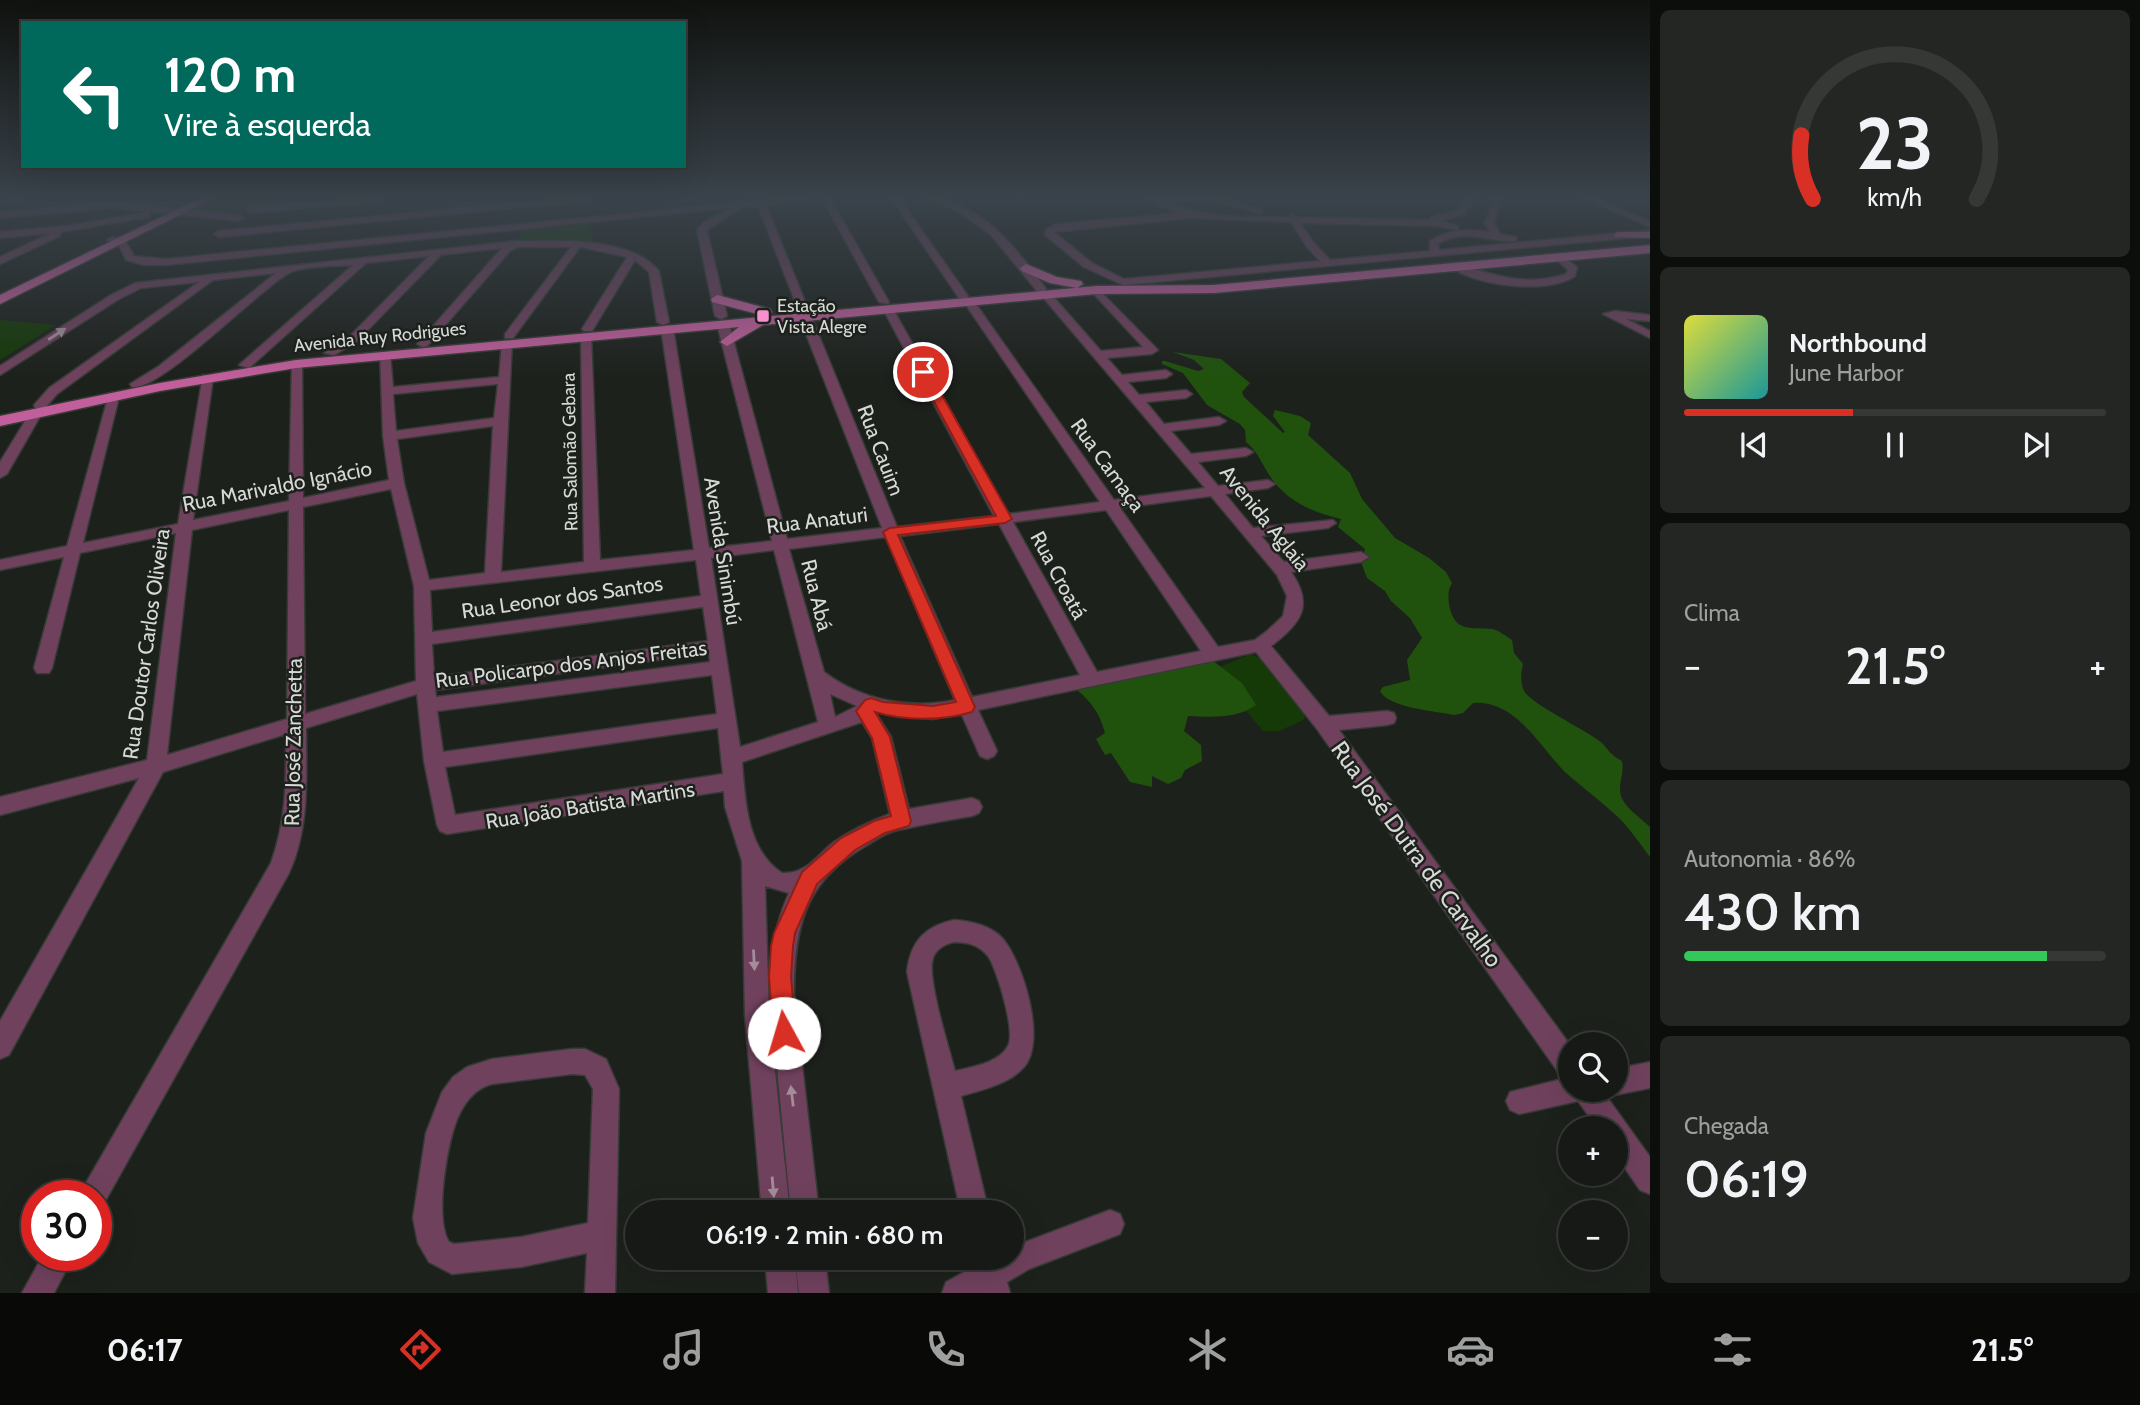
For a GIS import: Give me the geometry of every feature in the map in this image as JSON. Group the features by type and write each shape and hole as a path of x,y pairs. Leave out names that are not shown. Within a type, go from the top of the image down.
{"main road":[{"path":"0,294 77,258"},
{"path":"0,300 81,258"},
{"path":"1094,287 1123,282 1173,281 1403,258"},
{"path":"1442,258 1456,267"},
{"path":"1026,268 1054,281 1094,287 1213,289 1556,258"},
{"name":"Avenida Ruy Rodrigues","path":"0,421 136,384 166,373 245,365 267,356 330,353 355,345 383,351 1094,287"},
{"path":"717,299 767,316"},
{"path":"727,342 767,316"},
{"name":"Avenida Ruy Rodrigues","path":"0,413 113,397 207,378 424,344 509,340"}],"street":[{"path":"131,258 144,262 173,258"},
{"path":"183,280 198,258"},
{"path":"0,372 132,287 393,258"},
{"path":"355,345 433,258"},
{"path":"424,344 499,258"},
{"path":"493,578 500,421 509,340 568,258"},
{"path":"587,332 631,258"},
{"path":"637,258 654,271"},
{"name":"Rua Abá","path":"708,258 744,412 782,545 828,726"},
{"name":"Rua Cauim","path":"783,258 890,532 987,751"},
{"name":"Rua Croatá","path":"860,258 1091,678"},
{"name":"Rua Camaça","path":"937,258 1213,654"},
{"name":"Avenida Aglaia","path":"868,708 933,712 966,707 1091,678 1260,645 1288,624 1296,610 1295,594 1279,568 1017,258"},
{"path":"1080,258 1123,282 1391,258"},
{"path":"1323,258 1328,263"},
{"path":"1456,267 1490,278 1540,283 1558,281 1570,276 1573,269 1560,258"},
{"path":"267,356 362,262"},
{"path":"166,373 285,271"},
{"path":"622,274 654,271"},
{"name":"Avenida Sinimbú","path":"654,271 683,419 700,554 720,667 732,758 735,807 753,861 757,1003 775,1200"},
{"path":"0,474 38,409 53,391 209,279"},
{"path":"1094,287 1152,348 1150,351 1098,355"},
{"path":"1650,318 1608,314 1650,335"},
{"name":"Rua Salomão Gebara","path":"587,332 593,568"},
{"path":"383,351 397,483 422,586 422,639 434,761 725,720"},
{"name":"Rua José Zanchetta","path":"102,1180 281,866 292,833 296,807 296,364"},
{"path":"1118,379 1167,374"},
{"name":"Rua Doutor Carlos Oliveira","path":"0,1046 156,765 185,526 207,378"},
{"path":"387,391 505,380"},
{"path":"1135,399 1186,394"},
{"path":"43,667 113,397"},
{"path":"390,436 500,421"},
{"path":"1160,428 1219,421"},
{"path":"1187,459 1246,452"},
{"name":"Rua Marivaldo Ignácio","path":"0,565 397,483"},
{"name":"Rua Anaturi","path":"422,586 1005,519 1268,484"},
{"path":"1249,533 1328,523"},
{"path":"1279,568 1361,557"},
{"name":"Rua Leonor dos Santos","path":"422,639 709,601"},
{"name":"Rua José Dutra de Carvalho","path":"1260,645 1324,724 1558,1050"},
{"path":"0,806 156,765 295,724 426,695 717,646"},
{"name":"Rua Policarpo dos Anjos Freitas","path":"426,695 720,667"},
{"path":"816,675 830,688 868,708 881,737 902,821"},
{"path":"732,758 859,716 868,708"},
{"path":"1324,724 1387,718"},
{"name":"Rua João Batista Martins","path":"434,761 447,825 733,781"},
{"path":"753,861 780,884 788,885 809,878 848,844 880,827 972,807"},
{"path":"803,1200 781,1007 780,977 784,933 809,878"},
{"path":"945,1087 998,1070 1012,1061 1022,1048 1023,1027 1002,958 984,937 967,931 943,934 930,941 922,954 919,972 945,1087 972,1200"},
{"path":"600,1293 607,1087 603,1077 593,1065 567,1060 480,1074 461,1087 449,1103 442,1124 428,1217 429,1231 439,1252 452,1259 521,1252 601,1235"},
{"path":"1628,1079 1650,1075"},
{"path":"1519,1101 1558,1093"},
{"path":"1628,1149 1650,1180"},
{"path":"957,1293 1020,1258 1110,1224"},
{"path":"781,1270 783,1293"},
{"path":"811,1270 814,1293"},
{"path":"37,1293 50,1271"}],"green space":[{"path":"0,320 56,325 0,360"},
{"path":"1173,352 1221,359 1250,383 1242,392 1244,397 1283,433 1285,432 1273,416 1275,410 1300,416 1311,423 1308,435 1350,473 1362,499 1395,538 1429,558 1446,572 1452,583 1449,601 1455,620 1464,627 1494,630 1512,640 1514,653 1523,664 1522,685 1529,697 1598,740 1622,761 1621,795 1627,806 1650,827 1650,857 1619,818 1565,772 1525,727 1502,709 1473,703 1463,713 1454,715 1402,705 1385,697 1380,691 1383,687 1410,680 1407,660 1422,638 1410,618 1391,601 1385,591 1367,578 1361,562 1365,549 1338,527 1341,519 1307,508 1288,496 1272,479 1257,454 1246,442 1245,430 1240,424 1207,405 1183,373 1162,364 1162,361 1165,361 1198,371 1204,369 1194,360"},
{"path":"1251,654 1271,664 1306,707 1304,720 1279,731 1263,731 1232,694 1217,668"},
{"path":"1208,657 1242,683 1256,705 1232,715 1188,716 1184,731 1201,745 1202,761 1185,770 1181,778 1168,784 1152,776 1152,787 1130,782 1111,753 1105,755 1096,739 1105,733 1098,714 1076,689 1092,674 1103,670 1147,668"}],"place":[{"name":"Estação Vista Alegre","path":"763,316"}],"route":[{"path":"784,1033 780,977 784,933 809,878 848,844 880,827 902,821 881,737 865,711 871,705 933,712 966,707 890,532 1005,519 923,372"}]}
